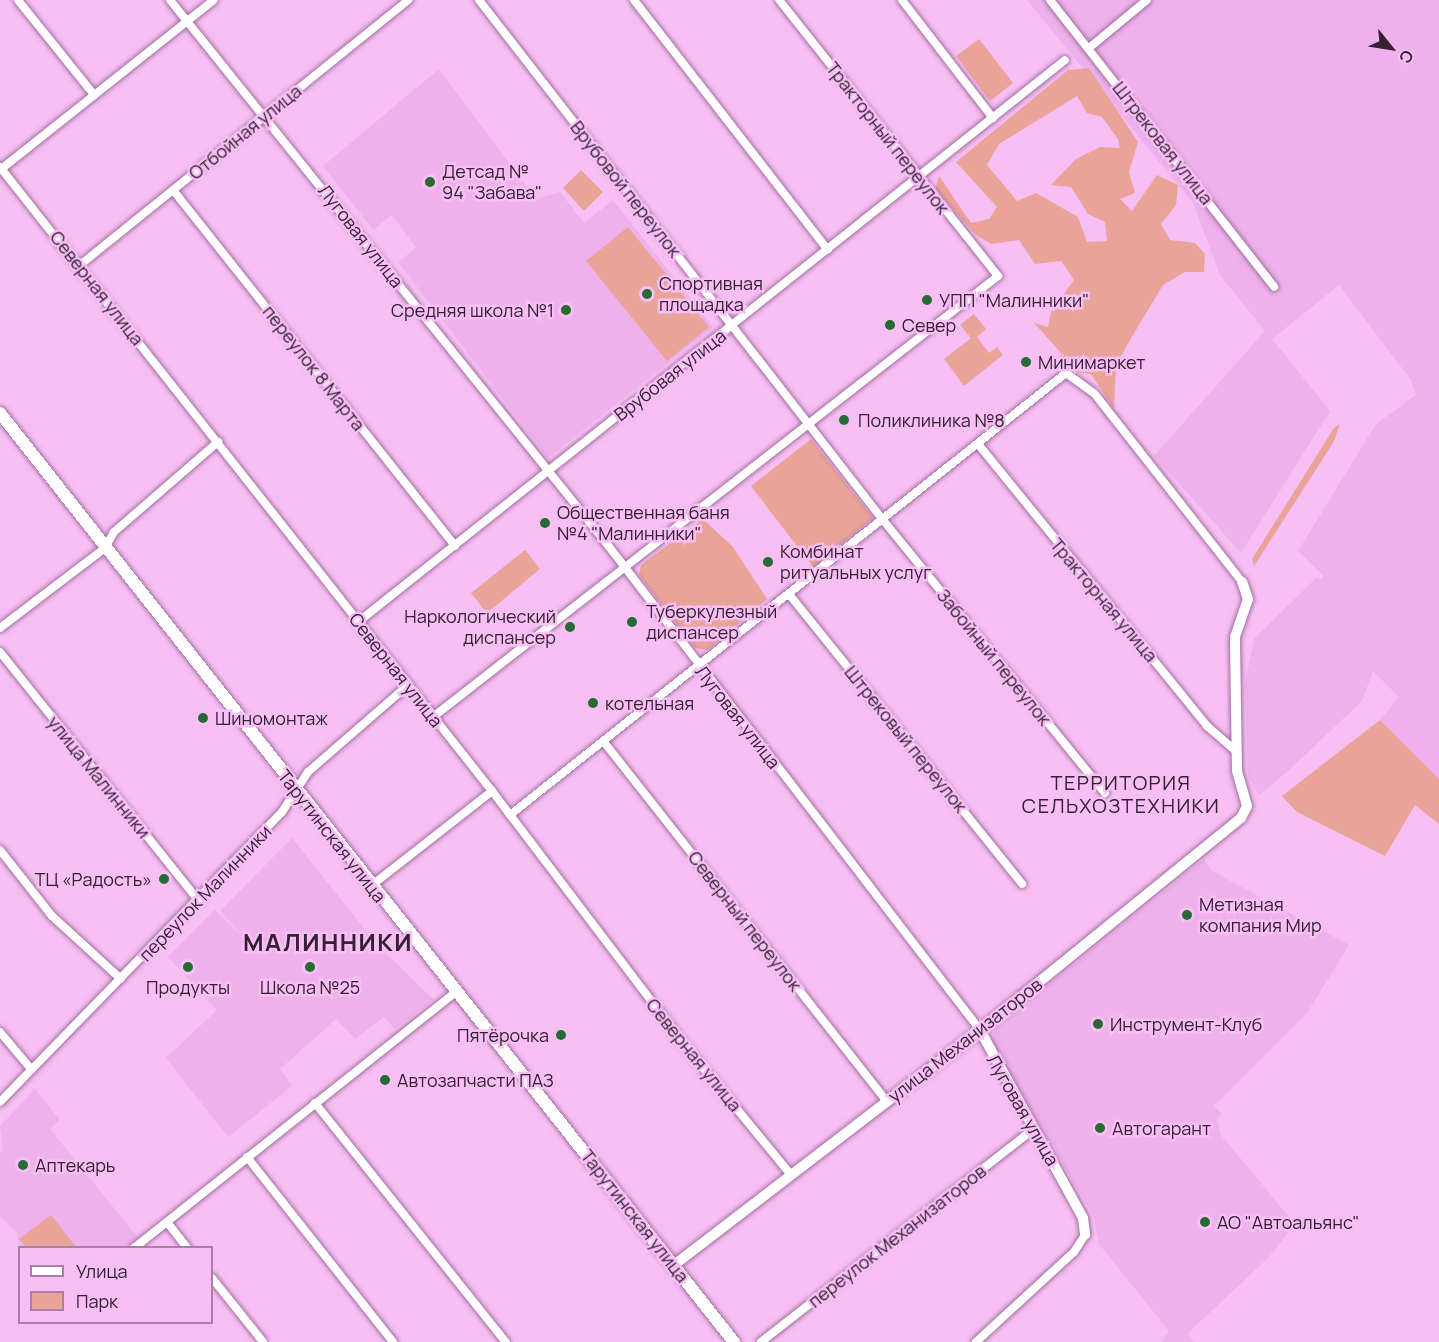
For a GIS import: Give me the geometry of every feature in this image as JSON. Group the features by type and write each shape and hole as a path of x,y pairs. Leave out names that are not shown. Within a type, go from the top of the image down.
{"main road":[{"name":"Тарутинская улица","path":"0,413 371,886 734,1342"}],"street":[{"path":"18,0 94,95"},
{"name":"Луговая улица","path":"170,0 265,115 625,568 980,1030 1083,1218 1085,1235"},
{"path":"0,169 214,0"},
{"name":"Отбойная улица","path":"80,265 409,0"},
{"name":"Врубовой переулок","path":"479,0 883,520"},
{"path":"634,0 828,250"},
{"name":"Тракторный переулок","path":"779,0 998,276 809,425"},
{"path":"902,0 993,118"},
{"name":"Штрековая улица","path":"1050,0 1274,287"},
{"path":"1089,48 1146,0"},
{"name":"Врубовая улица","path":"358,622 1065,60"},
{"name":"Северная улица","path":"0,169 80,265 492,791 686,1047 791,1174"},
{"name":"переулок 8 Марта","path":"173,190 455,546"},
{"path":"510,815 1066,373 1094,393 1242,582 1248,599 1235,637 1236,751"},
{"path":"433,717 809,425"},
{"path":"0,628 105,548 114,532 218,442"},
{"name":"Тракторная улица","path":"978,444 1207,726 1236,751"},
{"name":"Забойный переулок","path":"883,520 1105,793"},
{"name":"Штрековый переулок","path":"789,594 1022,884"},
{"name":"улица Малинники","path":"0,652 200,901"},
{"name":"переулок Малинники","path":"0,1102 200,901 297,791 308,772 408,685"},
{"name":"Северный переулок","path":"604,742 886,1101"},
{"name":"улица Механизаторов","path":"674,1265 980,1030 1236,822 1246,806 1236,751"},
{"path":"371,886 492,791"},
{"path":"0,850 52,916 121,979"},
{"path":"137,1246 456,992"},
{"path":"0,1032 31,1069"},
{"path":"315,1103 506,1342"},
{"name":"переулок Механизаторов","path":"761,1342 1034,1129"},
{"path":"246,1157 393,1342"},
{"path":"168,1222 186,1246"},
{"path":"976,1342 1074,1252 1085,1235"},
{"path":"213,1279 262,1342"}],"shaded area":[{"path":"1027,0 1439,0 1439,779 1380,720 1399,697 1373,671 1362,701 1288,771 1259,795 1248,777 1245,684 1254,639 1317,577 1320,580 1324,576 1298,551 1376,424 1416,395 1411,380 1339,285 1272,339 1330,411 1241,553 1154,456 1265,331 1220,275 1193,203"},
{"name":"Средняя школа №1","path":"439,69 536,199 560,192 584,223 613,200 713,327 548,458 398,262 416,248 392,215 373,230 323,166"},
{"name":"Школа №25","path":"292,838 379,947 433,999 395,1029 384,1017 355,1039 336,1019 280,1069 292,1086 228,1137 166,1058 217,1010 168,957 215,910 247,941 220,911"},
{"path":"1204,859 1212,871 1349,945 1307,1013 1214,1106 1222,1114 1217,1119 1221,1135 1295,1224 1269,1257 1187,1334 1194,1342 1162,1342 1169,1331 1099,1244 1094,1217 992,1042 994,1029"},
{"path":"35,1089 60,1120 50,1129 139,1239 128,1246 20,1246 17,1233 0,1216 0,1153 3,1149 0,1126"}],"green space":[{"path":"979,39 1013,83 990,101 956,56"},
{"path":"1089,68 1138,142 1129,172 1135,193 1120,199 1132,211 1157,175 1178,185 1176,205 1161,224 1170,240 1195,243 1205,254 1204,272 1185,272 1163,285 1130,340 1116,366 1114,409 1091,374 1067,371 1064,365 1054,364 1062,354 1034,323 1048,327 1051,312 1074,280 1061,261 1035,264 1019,240 991,244 976,235 935,190 939,176 971,223 989,219 997,207 956,162 1068,70","holes":["1077,96 1087,113 1102,117 1118,139 1120,148 1100,147 1076,159 1051,185 1071,187 1088,214 1105,222 1107,241 1087,242 1078,217 1036,193 1017,201 987,165 999,144"]},
{"path":"581,170 603,192 584,211 563,188"},
{"name":"Спортивная площадка","path":"628,227 709,327 667,361 586,261"},
{"path":"974,314 986,329 977,337 989,353 997,347 1003,355 964,386 944,359 971,338 960,325"},
{"path":"1340,424 1333,443 1254,566 1252,559 1334,428"},
{"path":"811,439 873,518 813,567 751,486"},
{"path":"703,519 733,547 767,599 707,650 695,648 639,575 641,565"},
{"path":"525,550 540,569 487,613 471,593"},
{"path":"1380,720 1439,779 1439,824 1415,805 1385,856 1297,812 1282,796"},
{"path":"51,1215 75,1246 25,1246 19,1239"}],"place":[{"name":"Детсад № 94 \"Забава\"","path":"430,182"},
{"name":"Спортивная площадка","path":"647,294"},
{"name":"УПП \"Малинники\"","path":"927,300"},
{"name":"Средняя школа №1","path":"566,310"},
{"name":"Север","path":"890,325"},
{"name":"Минимаркет","path":"1026,362"},
{"name":"Поликлиника №8","path":"844,420"},
{"name":"Общественная баня №4 \"Малинники\"","path":"545,523"},
{"name":"Комбинат ритуальных услуг","path":"768,562"},
{"name":"Туберкулезный диспансер","path":"632,622"},
{"name":"Наркологический диспансер","path":"570,627"},
{"name":"котельная","path":"593,703"},
{"name":"Шиномонтаж","path":"203,718"},
{"name":"ТЦ «Радость»","path":"164,879"},
{"name":"Метизная компания Мир","path":"1187,915"},
{"name":"Продукты","path":"188,967"},
{"name":"Школа №25","path":"310,967"},
{"name":"Инструмент-Клуб","path":"1098,1024"},
{"name":"Пятёрочка","path":"561,1035"},
{"name":"Автозапчасти ПАЗ","path":"385,1080"},
{"name":"Автогарант","path":"1100,1128"},
{"name":"Аптекарь","path":"23,1165"},
{"name":"АО \"Автоальянс\"","path":"1205,1222"}],"district":[{"name":"ТЕРРИТОРИЯ СЕЛЬХОЗТЕХНИКИ","path":"1121,794"},
{"name":"МАЛИННИКИ","path":"328,942"}]}
